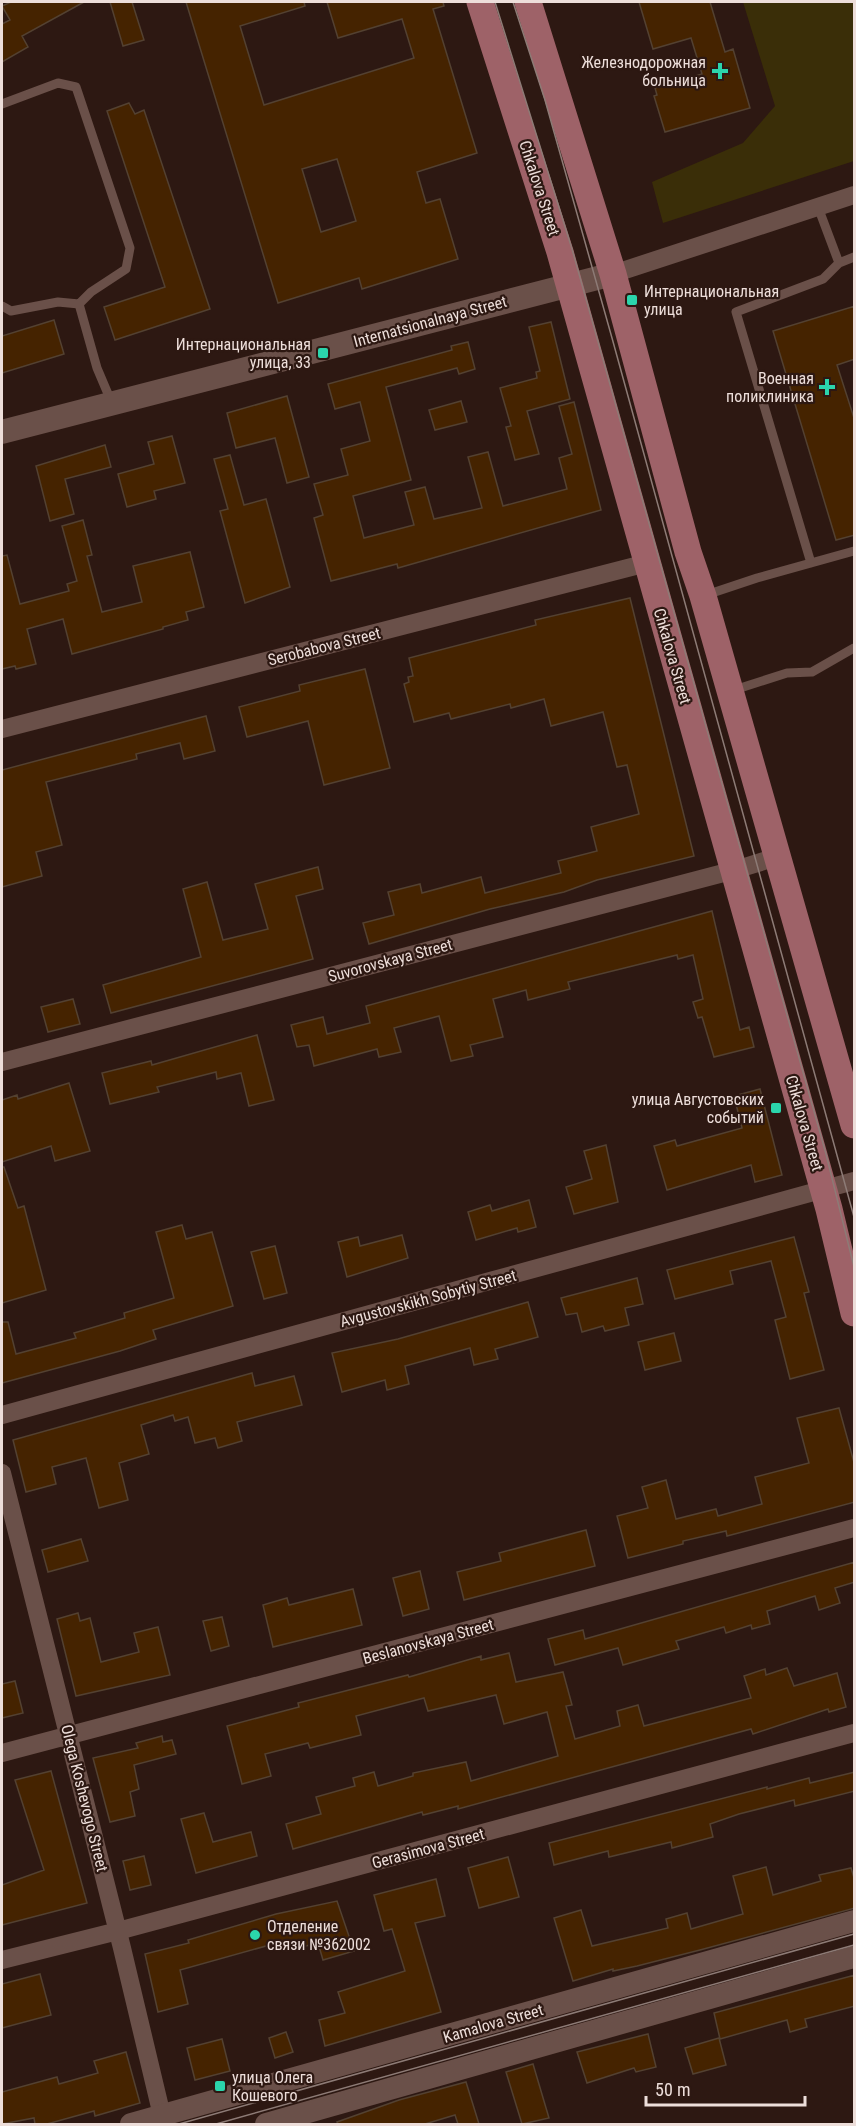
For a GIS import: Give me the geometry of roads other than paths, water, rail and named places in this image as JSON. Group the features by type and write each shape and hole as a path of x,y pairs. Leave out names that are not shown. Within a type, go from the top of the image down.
{"main road":[{"name":"Chkalova Street","path":"480,2 570,285 824,1189 855,1313"},
{"path":"528,2 613,274 688,552 703,596 855,1125"},
{"name":"Internatsionalnaya Street","path":"2,432 613,274"}],"street":[{"name":"Internatsionalnaya Street","path":"613,274 855,195"},
{"name":"Serobabova Street","path":"2,729 646,562"},
{"name":"Suvorovskaya Street","path":"2,1062 735,870 777,857"},
{"name":"Avgustovskikh Sobytiy Street","path":"2,1415 855,1181"},
{"name":"Olega Koshevogo Street","path":"2,1473 118,1931 163,2121"},
{"name":"Beslanovskaya Street","path":"2,1753 855,1528"},
{"name":"Gerasimova Street","path":"2,1960 118,1931 855,1733"},
{"name":"Kamalova Street","path":"131,2124 163,2121 855,1921"},
{"path":"266,2124 855,1957"}],"lane":[{"path":"2,104 58,83 76,87 130,248 126,269 91,291 79,304"},
{"path":"818,207 838,263"},
{"path":"811,563 736,312 823,279 838,263 855,257"},
{"path":"2,306 11,311 58,302 79,304"},
{"path":"79,304 97,368 112,404"},
{"path":"703,596 855,551"},
{"path":"730,692 787,673 812,672 855,648"}],"tram line":[{"path":"495,2 572,249 826,1154 854,1267"},
{"path":"513,2 545,100 612,338 854,1217"},
{"path":"179,2124 854,1934"},
{"path":"216,2124 854,1945"}],"place":[{"name":"Железнодорожная больница","path":"720,71"},
{"name":"Интернациональная улица","path":"632,300"},
{"name":"Интернациональная улица, 33","path":"323,353"},
{"name":"Военная поликлиника","path":"827,387"},
{"name":"улица Августовских событий","path":"776,1108"},
{"name":"Отделение связи №362002","path":"255,1935"},
{"name":"улица Олега Кошевого","path":"220,2086"}]}
